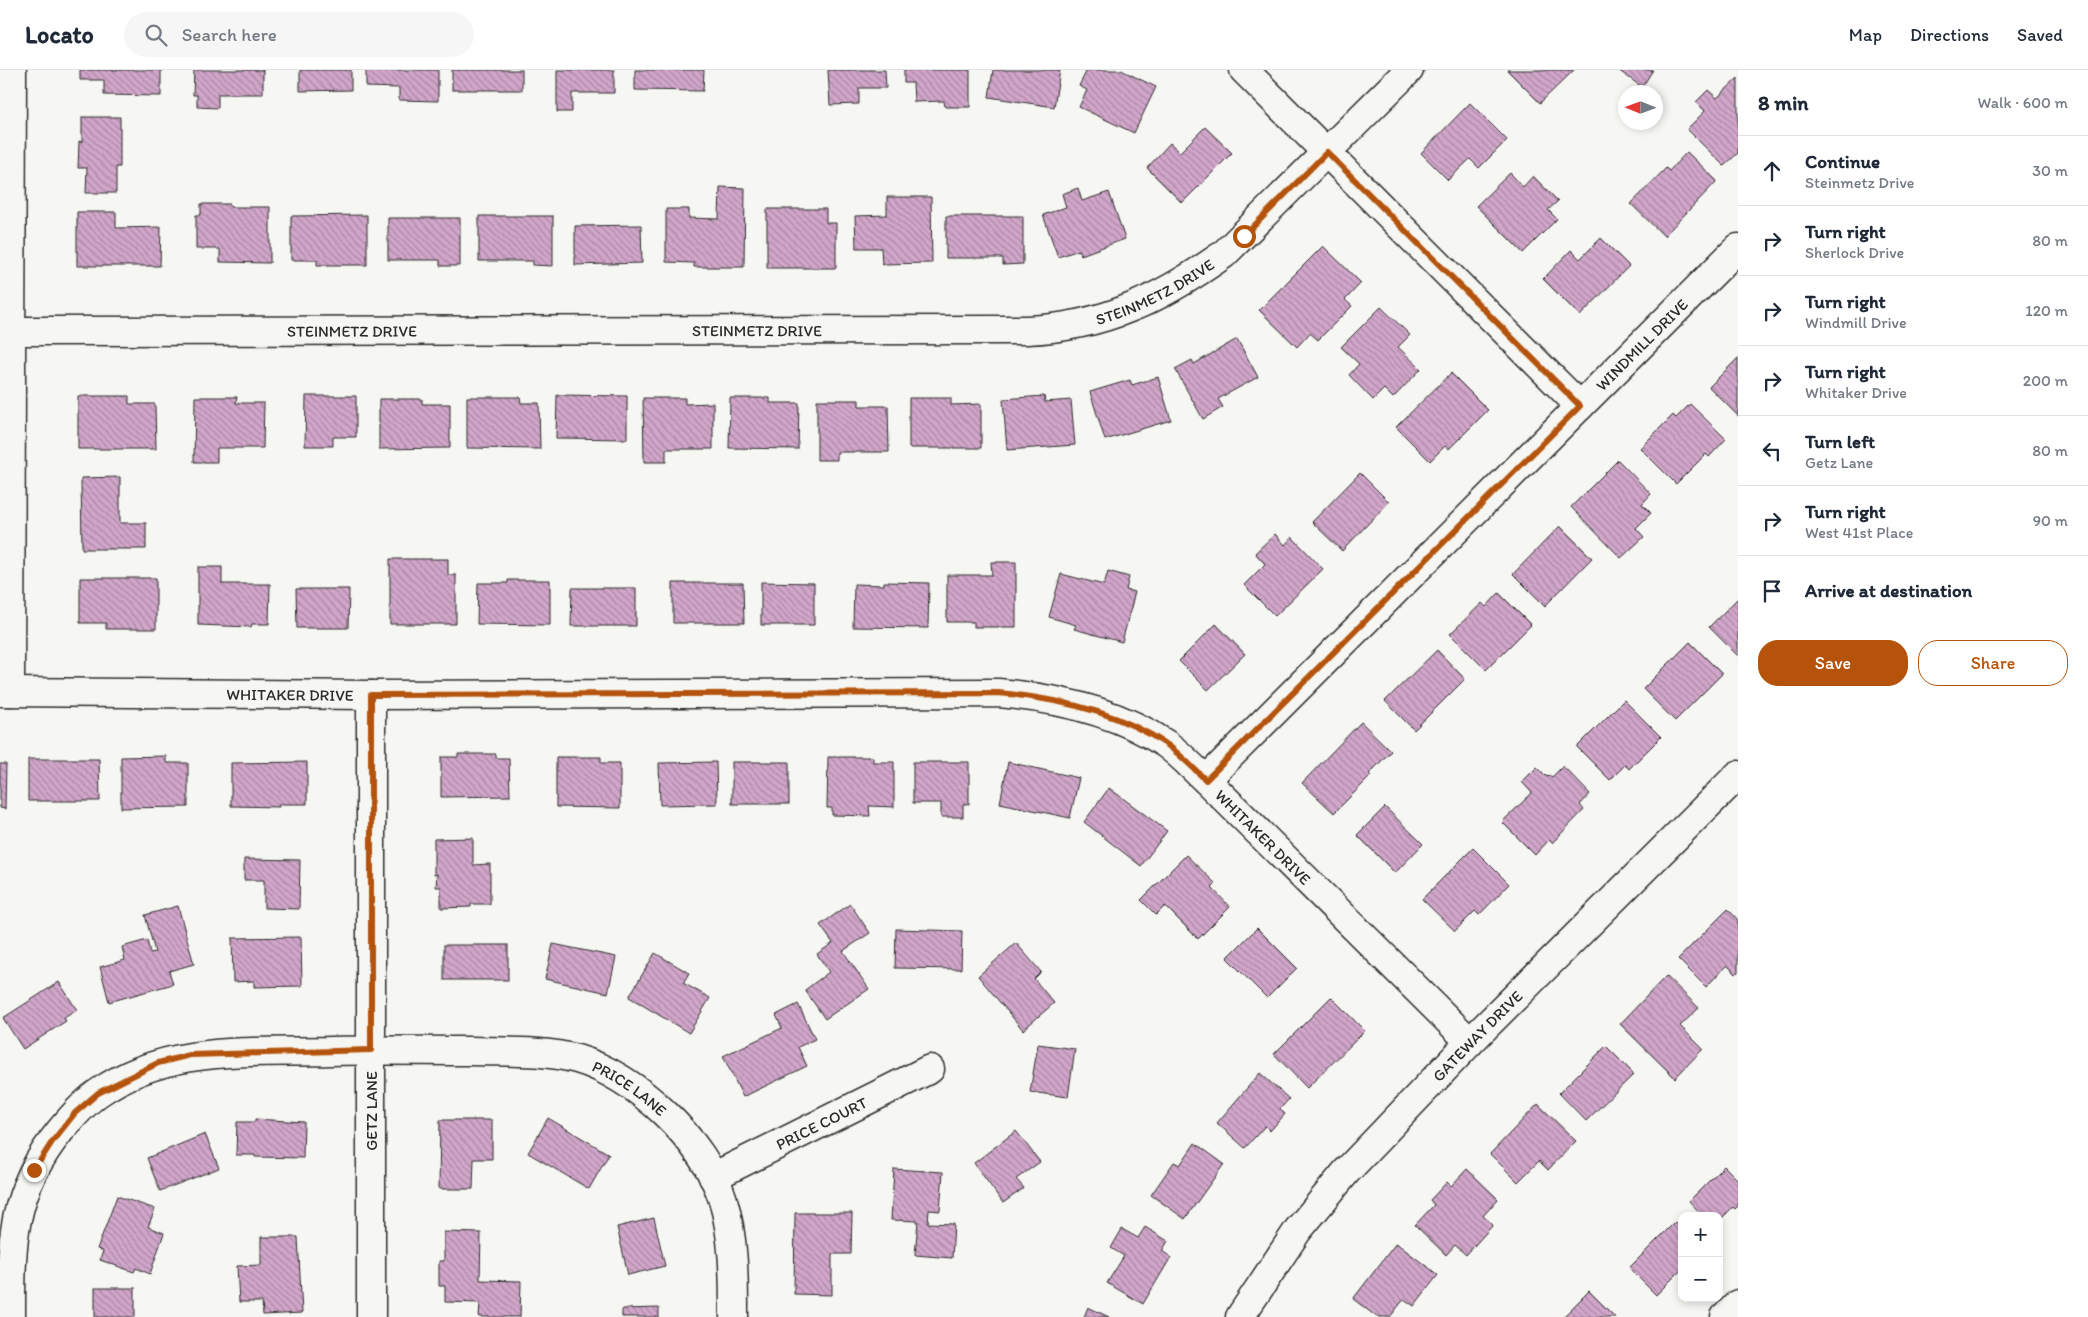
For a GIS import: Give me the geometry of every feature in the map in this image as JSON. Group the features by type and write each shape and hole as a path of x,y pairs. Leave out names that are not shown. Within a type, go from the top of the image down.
{"street":[{"path":"5,692 11,331 12,70"},
{"path":"1244,70 1580,406"},
{"name":"STEINMETZ DRIVE","path":"11,331 1053,328 1119,313 1168,292 1190,278 1244,236 1409,70"},
{"name":"WINDMILL DRIVE","path":"1206,780 1738,248"},
{"name":"WHITAKER DRIVE","path":"5,692 371,695 998,693 1050,699 1096,712 1151,735 1173,750 1206,780 1470,1042"},
{"name":"GETZ LANE","path":"371,695 372,1317"},
{"name":"GATEWAY DRIVE","path":"1240,1317 1298,1230 1346,1172 1470,1042 1738,775"},
{"name":"PRICE LANE","path":"11,1317 11,1258 19,1204 34,1170 52,1142 75,1113 98,1093 158,1063 190,1055 371,1050 522,1052 560,1055 595,1066 641,1093 689,1140 713,1177 723,1201 730,1237 734,1317"},
{"name":"PRICE COURT","path":"713,1177 930,1069"},
{"path":"1725,1317 1738,1304"}],"building":[{"path":"80,70 161,70 161,96 104,95 104,80 80,80"},
{"path":"194,70 263,70 263,94 218,94 218,108 197,107 197,95 193,95"},
{"path":"300,70 351,70 351,90 300,91"},
{"path":"366,70 438,70 438,101 399,100 399,88 366,87"},
{"path":"452,70 522,70 522,90 452,90"},
{"path":"557,70 614,70 614,93 572,93 572,112 557,112"},
{"path":"635,70 704,70 703,91 635,90"},
{"path":"828,70 885,70 886,88 859,88 859,104 830,105"},
{"path":"904,70 970,70 970,107 945,107 944,101 914,102 913,83 904,83"},
{"path":"993,70 1060,70 1054,107 989,97"},
{"path":"1087,70 1121,70 1156,87 1134,133 1079,107 1087,90 1079,86"},
{"path":"1507,70 1574,70 1540,103"},
{"path":"1618,70 1653,70 1643,85 1639,85"},
{"path":"1738,78 1738,153 1724,166 1687,129 1705,111 1696,102 1708,90 1717,98"},
{"path":"1470,103 1507,140 1479,168 1470,159 1448,180 1421,153"},
{"path":"82,117 120,117 120,167 116,167 116,193 86,193 87,168 78,168 79,141 82,142"},
{"path":"1205,127 1232,153 1182,203 1147,168 1170,143 1180,152"},
{"path":"1687,152 1717,181 1664,236 1631,204 1666,168 1669,171"},
{"path":"1510,173 1523,187 1533,176 1558,201 1548,210 1557,219 1523,253 1476,206"},
{"path":"720,187 745,188 744,267 694,267 694,263 666,262 666,209 689,209 689,218 719,219"},
{"path":"1078,188 1082,201 1109,192 1125,239 1081,255 1079,250 1058,257 1043,215 1066,207 1062,194"},
{"path":"887,197 931,197 932,263 882,264 881,248 856,248 855,216 887,215"},
{"path":"201,204 230,204 230,207 270,207 270,263 220,262 220,249 196,249 196,215 201,215"},
{"path":"767,209 826,209 826,223 836,223 836,268 767,268"},
{"path":"77,212 116,212 116,228 161,227 160,266 77,266"},
{"path":"367,215 367,265 317,265 317,260 291,260 291,216"},
{"path":"479,216 553,216 553,266 533,265 533,261 479,261"},
{"path":"946,216 1023,216 1023,264 1003,265 1003,258 946,258"},
{"path":"388,218 460,218 460,266 440,266 440,260 388,260"},
{"path":"641,225 642,263 575,265 575,226"},
{"path":"1601,238 1629,266 1580,316 1543,279 1571,250 1580,259"},
{"path":"1323,246 1361,283 1345,300 1352,306 1318,340 1310,333 1297,347 1259,310"},
{"path":"1381,307 1410,335 1398,347 1421,369 1393,398 1384,389 1373,400 1349,375 1359,364 1341,347"},
{"path":"1237,339 1258,377 1218,399 1223,407 1203,419 1175,369 1192,360 1194,364"},
{"path":"1738,358 1738,416 1709,387"},
{"path":"1451,373 1488,410 1449,449 1445,446 1430,461 1396,427"},
{"path":"1158,377 1171,420 1105,440 1090,392 1130,380 1132,385"},
{"path":"557,395 627,396 627,439 556,438"},
{"path":"78,396 129,396 129,404 155,404 156,449 78,449"},
{"path":"306,396 356,396 356,437 333,437 333,446 305,446"},
{"path":"1044,396 1045,402 1071,400 1075,445 1007,450 1003,399"},
{"path":"195,397 237,397 236,403 264,403 263,448 217,448 217,462 194,462"},
{"path":"467,397 520,397 521,403 539,403 540,449 467,448"},
{"path":"643,398 685,398 685,404 713,403 713,449 666,449 666,462 644,462"},
{"path":"730,398 770,398 770,403 799,403 798,449 729,448"},
{"path":"909,398 951,398 951,405 981,404 981,448 909,448"},
{"path":"379,399 422,399 422,404 450,404 450,448 379,449"},
{"path":"817,400 859,400 859,406 888,406 889,452 837,452 837,460 817,460"},
{"path":"1690,404 1726,439 1709,457 1706,454 1676,484 1640,448 1673,415 1676,418"},
{"path":"1618,460 1651,494 1642,504 1651,513 1636,528 1644,537 1621,558 1571,507"},
{"path":"1360,473 1389,502 1342,551 1312,522"},
{"path":"120,477 120,523 146,523 146,549 82,549 81,478"},
{"path":"1560,526 1592,558 1545,606 1513,574"},
{"path":"1275,534 1285,545 1292,537 1323,569 1275,616 1244,585 1265,564 1255,553"},
{"path":"390,559 448,559 448,575 456,575 456,624 390,624"},
{"path":"991,562 1016,562 1016,627 974,627 974,622 947,622 947,575 992,575"},
{"path":"198,567 222,567 222,584 270,584 269,624 252,624 251,627 198,625"},
{"path":"1108,571 1129,577 1126,590 1135,592 1122,642 1074,629 1076,625 1049,617 1061,574 1104,585"},
{"path":"80,578 156,578 156,629 106,629 106,623 80,623"},
{"path":"508,580 550,580 550,625 477,624 478,583 508,583"},
{"path":"761,582 814,583 814,625 761,625"},
{"path":"884,582 929,583 928,628 853,627 854,584 884,585"},
{"path":"673,583 743,583 744,623 673,623"},
{"path":"572,588 636,588 636,626 571,626"},
{"path":"296,589 349,589 348,628 297,628"},
{"path":"1499,593 1531,625 1486,670 1450,634 1482,603 1486,607"},
{"path":"1738,598 1738,656 1709,627"},
{"path":"1216,624 1245,654 1208,690 1179,661"},
{"path":"1690,642 1722,674 1675,721 1643,689"},
{"path":"1437,650 1465,679 1414,730 1385,701"},
{"path":"1624,700 1661,737 1629,769 1625,765 1610,780 1577,747"},
{"path":"1361,722 1391,751 1369,774 1371,776 1334,813 1302,783"},
{"path":"458,754 496,754 496,758 509,758 510,796 441,797 441,757 458,757"},
{"path":"166,756 166,763 188,763 188,807 121,808 121,757"},
{"path":"556,757 601,757 601,763 620,763 620,808 556,807"},
{"path":"828,757 873,757 873,762 894,762 894,807 869,806 870,816 832,815 832,808 827,808"},
{"path":"28,759 99,759 100,801 28,801"},
{"path":"307,762 307,804 279,804 279,807 231,806 231,763"},
{"path":"716,762 717,804 660,805 659,763"},
{"path":"732,762 789,762 789,804 732,804"},
{"path":"913,762 969,762 969,804 963,804 963,817 941,817 941,803 913,803"},
{"path":"1008,762 1079,778 1070,818 1000,803"},
{"path":"0,764 6,764 5,809 0,808"},
{"path":"1563,766 1590,794 1580,805 1584,810 1552,843 1549,840 1535,855 1502,822 1532,793 1522,782 1537,767 1547,777 1549,775 1552,777"},
{"path":"1109,788 1167,831 1141,866 1084,822"},
{"path":"1385,807 1423,844 1395,873 1357,835"},
{"path":"473,838 473,865 490,864 490,904 471,904 471,907 441,908 441,887 436,887 437,874 434,875 434,839"},
{"path":"1473,848 1509,884 1479,915 1475,911 1455,931 1422,899"},
{"path":"1186,855 1216,884 1212,888 1230,907 1198,939 1165,906 1156,915 1141,900"},
{"path":"244,859 300,860 299,909 264,908 264,880 244,880"},
{"path":"850,904 870,933 843,951 869,989 825,1019 805,990 829,972 817,954 833,943 820,925"},
{"path":"178,906 194,964 169,971 173,984 109,1002 100,967 125,960 122,947 147,940 150,953 155,952 145,915"},
{"path":"1728,909 1738,920 1738,972 1736,974 1727,965 1706,987 1678,959"},
{"path":"1257,928 1297,968 1267,998 1227,958"},
{"path":"896,929 962,931 961,969 895,968"},
{"path":"301,937 302,986 254,987 254,981 233,982 232,938"},
{"path":"1016,943 1041,972 1034,979 1054,1003 1023,1030 978,976"},
{"path":"553,944 616,957 608,993 545,979"},
{"path":"444,945 508,945 508,980 444,980"},
{"path":"655,953 689,973 683,983 710,998 689,1033 629,997"},
{"path":"1666,976 1699,1008 1680,1026 1703,1049 1675,1078 1620,1024"},
{"path":"59,982 77,1010 64,1018 66,1021 23,1049 3,1018"},
{"path":"1331,997 1365,1031 1307,1088 1274,1054"},
{"path":"798,1004 815,1039 798,1047 807,1066 743,1097 723,1056 782,1028 776,1015"},
{"path":"1038,1044 1075,1049 1068,1097 1030,1092"},
{"path":"1606,1046 1634,1074 1586,1121 1559,1093"},
{"path":"1260,1073 1289,1099 1280,1109 1285,1114 1270,1131 1265,1126 1245,1148 1217,1123"},
{"path":"1538,1104 1576,1141 1548,1170 1539,1161 1518,1182 1490,1154"},
{"path":"548,1118 609,1154 589,1189 528,1153"},
{"path":"255,1119 304,1122 303,1158 236,1155 237,1122 255,1122"},
{"path":"440,1120 492,1120 492,1159 474,1159 473,1189 439,1189"},
{"path":"1016,1131 1040,1162 1016,1179 1024,1188 1003,1203 974,1163"},
{"path":"205,1134 219,1168 160,1191 147,1158"},
{"path":"1195,1143 1224,1164 1185,1219 1151,1195 1174,1162 1180,1165"},
{"path":"1724,1166 1738,1180 1738,1206 1735,1209 1733,1207 1723,1217 1723,1212 1699,1212 1689,1201"},
{"path":"894,1169 943,1172 940,1211 929,1210 928,1223 954,1224 952,1258 915,1255 918,1221 891,1220"},
{"path":"1467,1169 1498,1199 1483,1216 1493,1225 1466,1255 1455,1245 1446,1255 1415,1225 1434,1205 1430,1200 1447,1182 1451,1186"},
{"path":"117,1196 155,1209 148,1227 164,1233 150,1274 136,1268 134,1272 100,1260 103,1251 97,1249"},
{"path":"795,1213 852,1213 851,1254 832,1254 832,1295 794,1294"},
{"path":"654,1218 665,1266 628,1275 617,1227"},
{"path":"1675,1222 1678,1225 1678,1273 1656,1295 1629,1268"},
{"path":"1145,1227 1168,1241 1162,1251 1171,1257 1143,1304 1107,1283 1124,1256 1111,1248 1122,1229 1138,1238"},
{"path":"444,1232 481,1233 480,1280 521,1281 520,1317 479,1317 480,1303 445,1302 445,1286 439,1286 439,1261 444,1261"},
{"path":"261,1237 298,1237 302,1313 263,1315 262,1302 239,1302 237,1266 261,1265"},
{"path":"1396,1243 1438,1275 1414,1306 1404,1299 1390,1317 1377,1317 1353,1299"},
{"path":"95,1288 135,1288 135,1317 95,1317"},
{"path":"1589,1291 1615,1317 1563,1317"},
{"path":"1088,1307 1109,1317 1084,1317"},
{"path":"659,1308 659,1317 622,1317 622,1309"}],"route":[{"path":"34,1170 52,1142 75,1113 98,1093 158,1063 190,1055 371,1050 371,695 998,693 1050,699 1110,716 1151,735 1168,746 1206,780 1580,406 1327,152 1244,236"}]}
